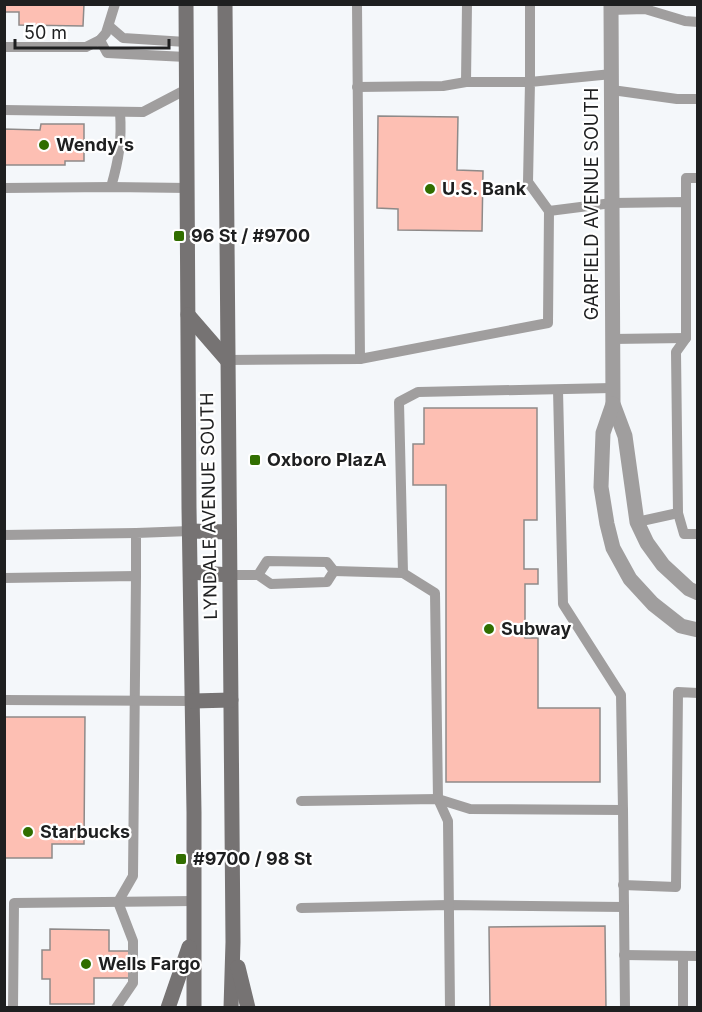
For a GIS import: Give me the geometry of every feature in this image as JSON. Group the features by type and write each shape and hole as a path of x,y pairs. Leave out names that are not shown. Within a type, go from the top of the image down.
{"main road":[{"name":"LYNDALE AVENUE SOUTH","path":"186,4 194,1008"},
{"name":"LYNDALE AVENUE SOUTH","path":"225,4 233,942 231,1008"},
{"path":"188,315 227,360"},
{"path":"190,531 229,532"},
{"path":"190,572 229,574"},
{"path":"193,701 231,700"},
{"path":"168,1008 194,933"},
{"path":"233,942 248,1008"}],"street":[{"name":"GARFIELD AVENUE SOUTH","path":"611,7 613,404 624,436 638,522 647,543 663,565 689,589 698,593"},
{"name":"GARFIELD AVENUE SOUTH","path":"613,404 603,433 601,487 613,548 630,579 653,604 681,626 698,630"}],"lane":[{"path":"4,47 86,47 100,40 106,33 115,4"},
{"path":"357,4 360,359"},
{"path":"466,82 467,4"},
{"path":"227,360 360,359 548,323 549,211 528,182 530,4"},
{"path":"611,7 665,10 685,21 698,22"},
{"path":"109,26 123,38 186,50"},
{"path":"100,40 107,53 186,50"},
{"path":"357,87 443,86 466,82 530,82 612,74"},
{"path":"4,110 143,112 187,89"},
{"path":"612,90 677,99 698,99"},
{"path":"111,187 122,134 120,112"},
{"path":"698,178 686,178 692,319 687,338 676,352 678,513 684,534 698,534"},
{"path":"4,188 188,188"},
{"path":"549,211 612,203 686,202"},
{"path":"612,339 687,338"},
{"path":"403,573 399,402 418,392 612,388"},
{"path":"558,390 563,604 621,695 625,1008"},
{"path":"638,522 678,513"},
{"path":"4,535 190,531"},
{"path":"118,902 134,876 136,533"},
{"path":"258,575 267,561 327,562 334,571"},
{"path":"334,571 403,573 435,593 438,799 448,821 450,1008"},
{"path":"229,574 258,575 271,584 327,582 334,571"},
{"path":"4,578 136,576"},
{"path":"623,885 676,887 678,692 698,693"},
{"path":"4,700 193,701"},
{"path":"301,801 438,799 470,809 622,810"},
{"path":"13,1008 9,903 194,901"},
{"path":"116,1008 134,983 133,941 118,902"},
{"path":"301,908 624,906"},
{"path":"624,955 698,956"},
{"path":"683,956 683,1008"}],"building":[{"path":"4,4 84,4 83,26 19,25 19,12 4,12"},
{"name":"U.S. Bank","path":"378,116 458,117 457,170 483,171 482,231 398,230 398,209 377,208"},
{"name":"Wendy's","path":"41,124 84,124 84,161 65,161 65,165 4,165 4,129 40,130"},
{"path":"424,408 537,408 537,520 524,520 524,569 538,569 538,584 525,584 525,638 538,638 538,708 600,708 600,782 446,782 446,485 413,485 413,444 424,444"},
{"path":"4,717 85,717 84,844 52,844 52,858 4,858"},
{"path":"605,926 606,1008 490,1008 489,927"},
{"name":"Wells Fargo","path":"50,929 109,930 109,951 130,951 130,978 94,978 94,1004 50,1004 50,979 42,979 42,950 50,950"}],"place":[{"name":"Wendy's","path":"44,145"},
{"name":"U.S. Bank","path":"430,189"},
{"name":"96 St / #9700","path":"179,236"},
{"name":"Oxboro PlazA","path":"255,460"},
{"name":"Subway","path":"489,629"},
{"name":"Starbucks","path":"28,832"},
{"name":"#9700 / 98 St","path":"181,859"},
{"name":"Wells Fargo","path":"86,964"}]}
